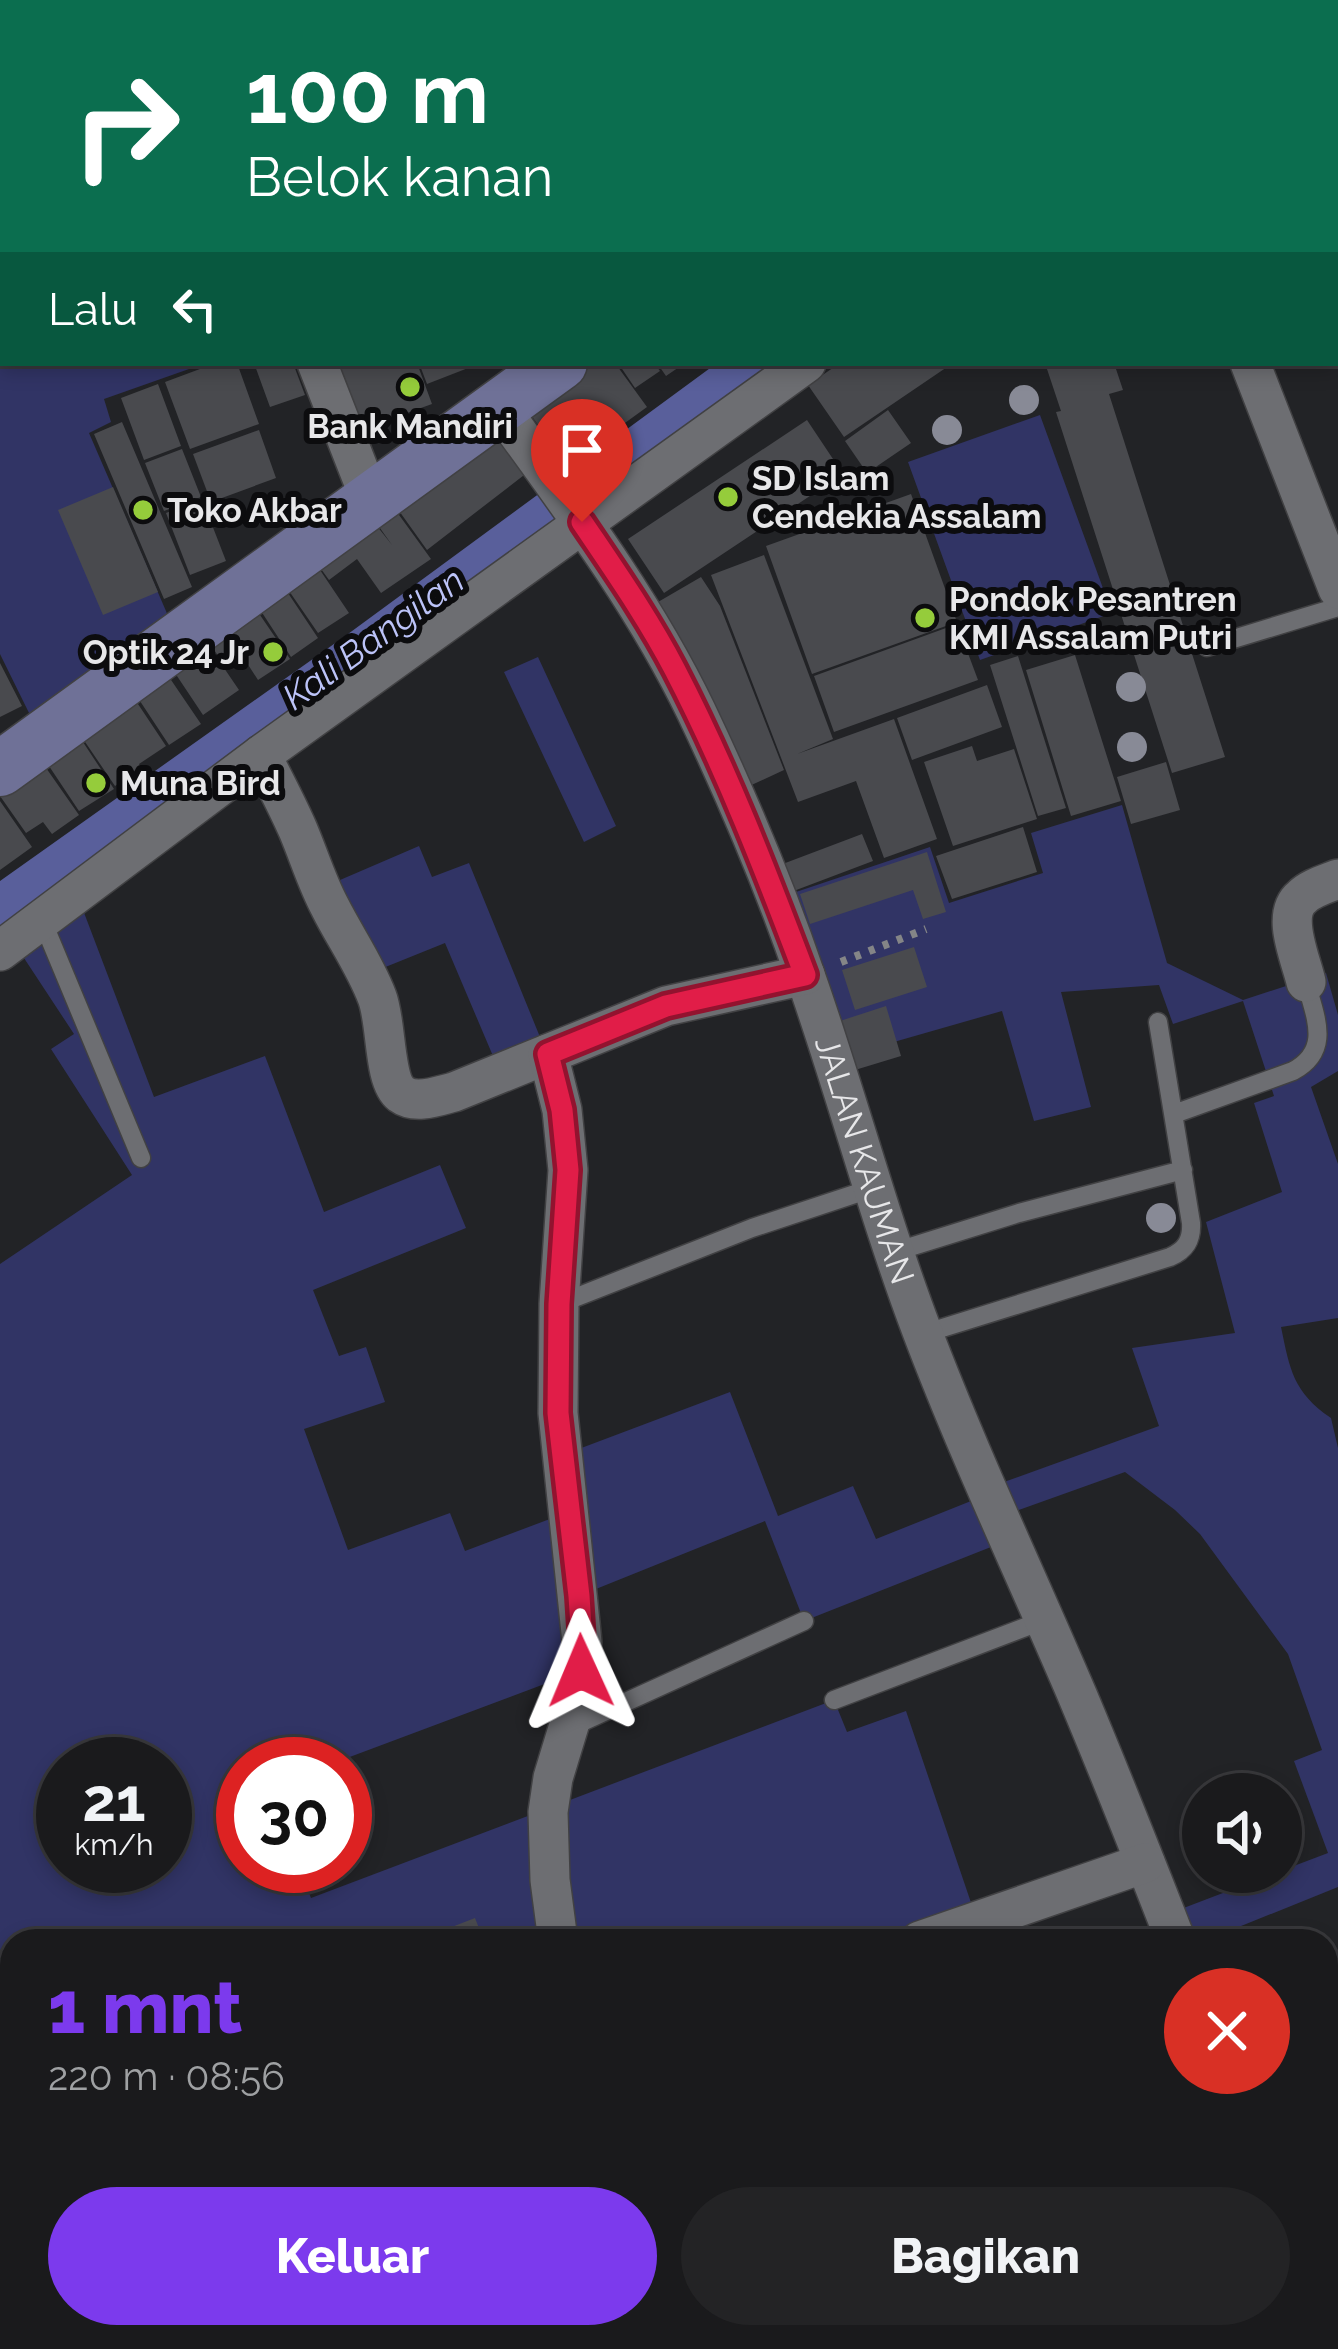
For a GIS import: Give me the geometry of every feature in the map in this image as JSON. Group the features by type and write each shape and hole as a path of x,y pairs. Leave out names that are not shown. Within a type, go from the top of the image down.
{"main road":[{"path":"0,769 556,366"}],"street":[{"path":"318,366 371,501"},
{"path":"0,952 578,517 802,366"},
{"path":"1251,366 1338,589"},
{"name":"JALAN KAUMAN","path":"499,407 644,614 695,710 749,829 805,975 923,1334 1171,1929"},
{"path":"262,755 328,904 377,997 385,1022 388,1069 402,1095 430,1098 454,1092 666,1006 805,975"},
{"path":"1306,982 1294,931 1294,906 1308,892 1338,879"},
{"path":"548,1054 562,1110 568,1170 559,1304 559,1436 582,1642 577,1699 553,1778 548,1812 556,1929"},
{"path":"955,1929 1145,1863"}],"lane":[{"path":"1207,646 1338,607"},
{"path":"42,920 140,1158"},
{"path":"1174,1114 1306,1064 1317,1042 1306,982"},
{"path":"923,1334 1186,1248 1192,1231 1158,1022"},
{"path":"894,1252 1019,1213 1183,1171"},
{"path":"559,1304 752,1228 873,1188"},
{"path":"834,1700 1044,1620"},
{"path":"567,1729 804,1621"}],"path":[{"path":"805,975 926,929"}],"shaded area":[{"path":"0,366 198,366 104,399 111,422 89,433 169,618 30,715 0,654"},
{"path":"1040,415 1112,613 980,660 908,462"},
{"path":"538,657 616,826 584,842 504,672"},
{"path":"1122,805 1167,963 1243,1000 1326,973 1338,1015 1338,1071 1311,1087 1338,1164 1338,1318 1281,1327 1295,1379 1308,1399 1331,1418 1338,1448 1338,1887 1234,1929 1188,1929 1181,1909 1223,1893 1302,1893 1302,1863 1328,1853 1294,1761 1322,1750 1288,1654 1200,1534 1125,1472 1016,1511 1004,1482 1159,1426 1132,1348 1235,1333 1206,1222 1282,1192 1254,1103 1274,1096 1243,1001 1173,1024 1159,985 1061,992 1091,1107 1034,1121 1002,1011 845,1056 790,894 930,847 949,903 1043,873 1031,833"},
{"path":"419,846 432,877 469,863 540,1037 493,1056 445,943 383,968 340,880"},
{"path":"83,910 154,1097 265,1056 324,1212 440,1165 466,1228 313,1290 339,1356 366,1347 385,1402 304,1429 348,1550 450,1513 465,1551 579,1508 576,1450 730,1392 778,1516 853,1486 876,1539 976,1499 996,1545 804,1621 765,1521 591,1591 595,1665 372,1749 372,1737 216,1737 216,1893 309,1893 311,1898 324,1893 372,1893 372,1875 834,1700 847,1732 906,1711 980,1929 0,1929 0,1264 132,1175 51,1049 74,1034 22,955"}],"water":[{"name":"Kali Bangilan","path":"713,366 770,366 0,932 0,881"}],"building":[{"path":"208,366 238,366 259,424 190,449 165,382"},
{"path":"255,366 294,366 305,395 270,407"},
{"path":"337,366 418,366 432,404 360,430"},
{"path":"420,366 473,366 427,384"},
{"path":"592,366 617,366 647,407 567,465 528,411"},
{"path":"620,366 656,366 660,371 635,388"},
{"path":"659,366 681,366 666,376"},
{"path":"836,366 949,366 844,437 808,385"},
{"path":"1046,366 1115,366 1123,390 1109,394 1225,757 1172,773 1056,412 1061,411"},
{"path":"158,384 181,446 144,460 121,398"},
{"path":"888,410 911,443 867,473 845,441"},
{"path":"807,420 843,474 664,593 628,539"},
{"name":"Toko Akbar","path":"122,422 192,587 164,599 94,434"},
{"path":"259,430 276,478 211,502 193,454"},
{"path":"501,436 528,472 427,550 397,508"},
{"path":"182,449 201,497 164,511 145,463"},
{"path":"113,487 158,592 103,615 58,510"},
{"path":"911,494 957,622 812,674 766,546"},
{"path":"202,499 226,561 190,575 166,513"},
{"path":"394,508 431,559 381,593 357,559 329,580 316,562 373,521 392,545 375,521"},
{"path":"764,555 833,739 797,754 894,719 937,839 884,858 856,781 798,802 711,575"},
{"path":"318,567 349,613 318,633 287,588"},
{"path":"701,577 720,606 784,770 745,788 676,631 658,602"},
{"path":"286,590 318,638 291,657 259,608"},
{"path":"258,612 290,659 258,680 227,632"},
{"path":"957,624 978,680 834,732 814,676"},
{"path":"224,632 237,651 222,662 209,642"},
{"path":"207,643 239,690 203,715 171,667"},
{"path":"1075,655 1121,801 1071,816 1026,670"},
{"path":"1018,656 1066,808 1038,816 990,665"},
{"path":"0,663 22,706 0,717"},
{"path":"167,674 201,724 169,745 136,695"},
{"path":"987,685 1002,727 912,760 897,718"},
{"path":"134,698 166,746 115,786 79,733"},
{"path":"79,736 114,789 79,811 45,760"},
{"path":"972,746 977,761 1014,749 1037,819 953,846 924,762"},
{"path":"1166,762 1180,810 1131,824 1117,777"},
{"path":"44,765 79,815 52,834 43,822 26,833 0,796"},
{"path":"0,801 32,847 0,870"},
{"path":"1023,827 1037,872 952,899 936,856"},
{"path":"862,834 873,861 791,892 780,865"},
{"path":"927,852 946,912 923,919 913,890 810,924 800,894"},
{"path":"914,947 927,987 855,1010 842,970"},
{"path":"886,1006 901,1056 855,1070 840,1021"},
{"path":"475,1918 479,1929 447,1929"}],"place":[{"name":"Bank Mandiri","path":"410,387"},
{"name":"SD Islam Cendekia Assalam","path":"728,497"},
{"name":"Toko Akbar","path":"143,510"},
{"name":"Pondok Pesantren KMI Assalam Putri","path":"925,618"},
{"name":"Optik 24 Jr","path":"273,652"},
{"name":"Muna Bird","path":"96,783"}],"route":[{"path":"581,1671 579,1596 558,1413 568,1170 562,1110 548,1054 666,1006 805,975 749,829 695,710 644,614 582,522"}]}
